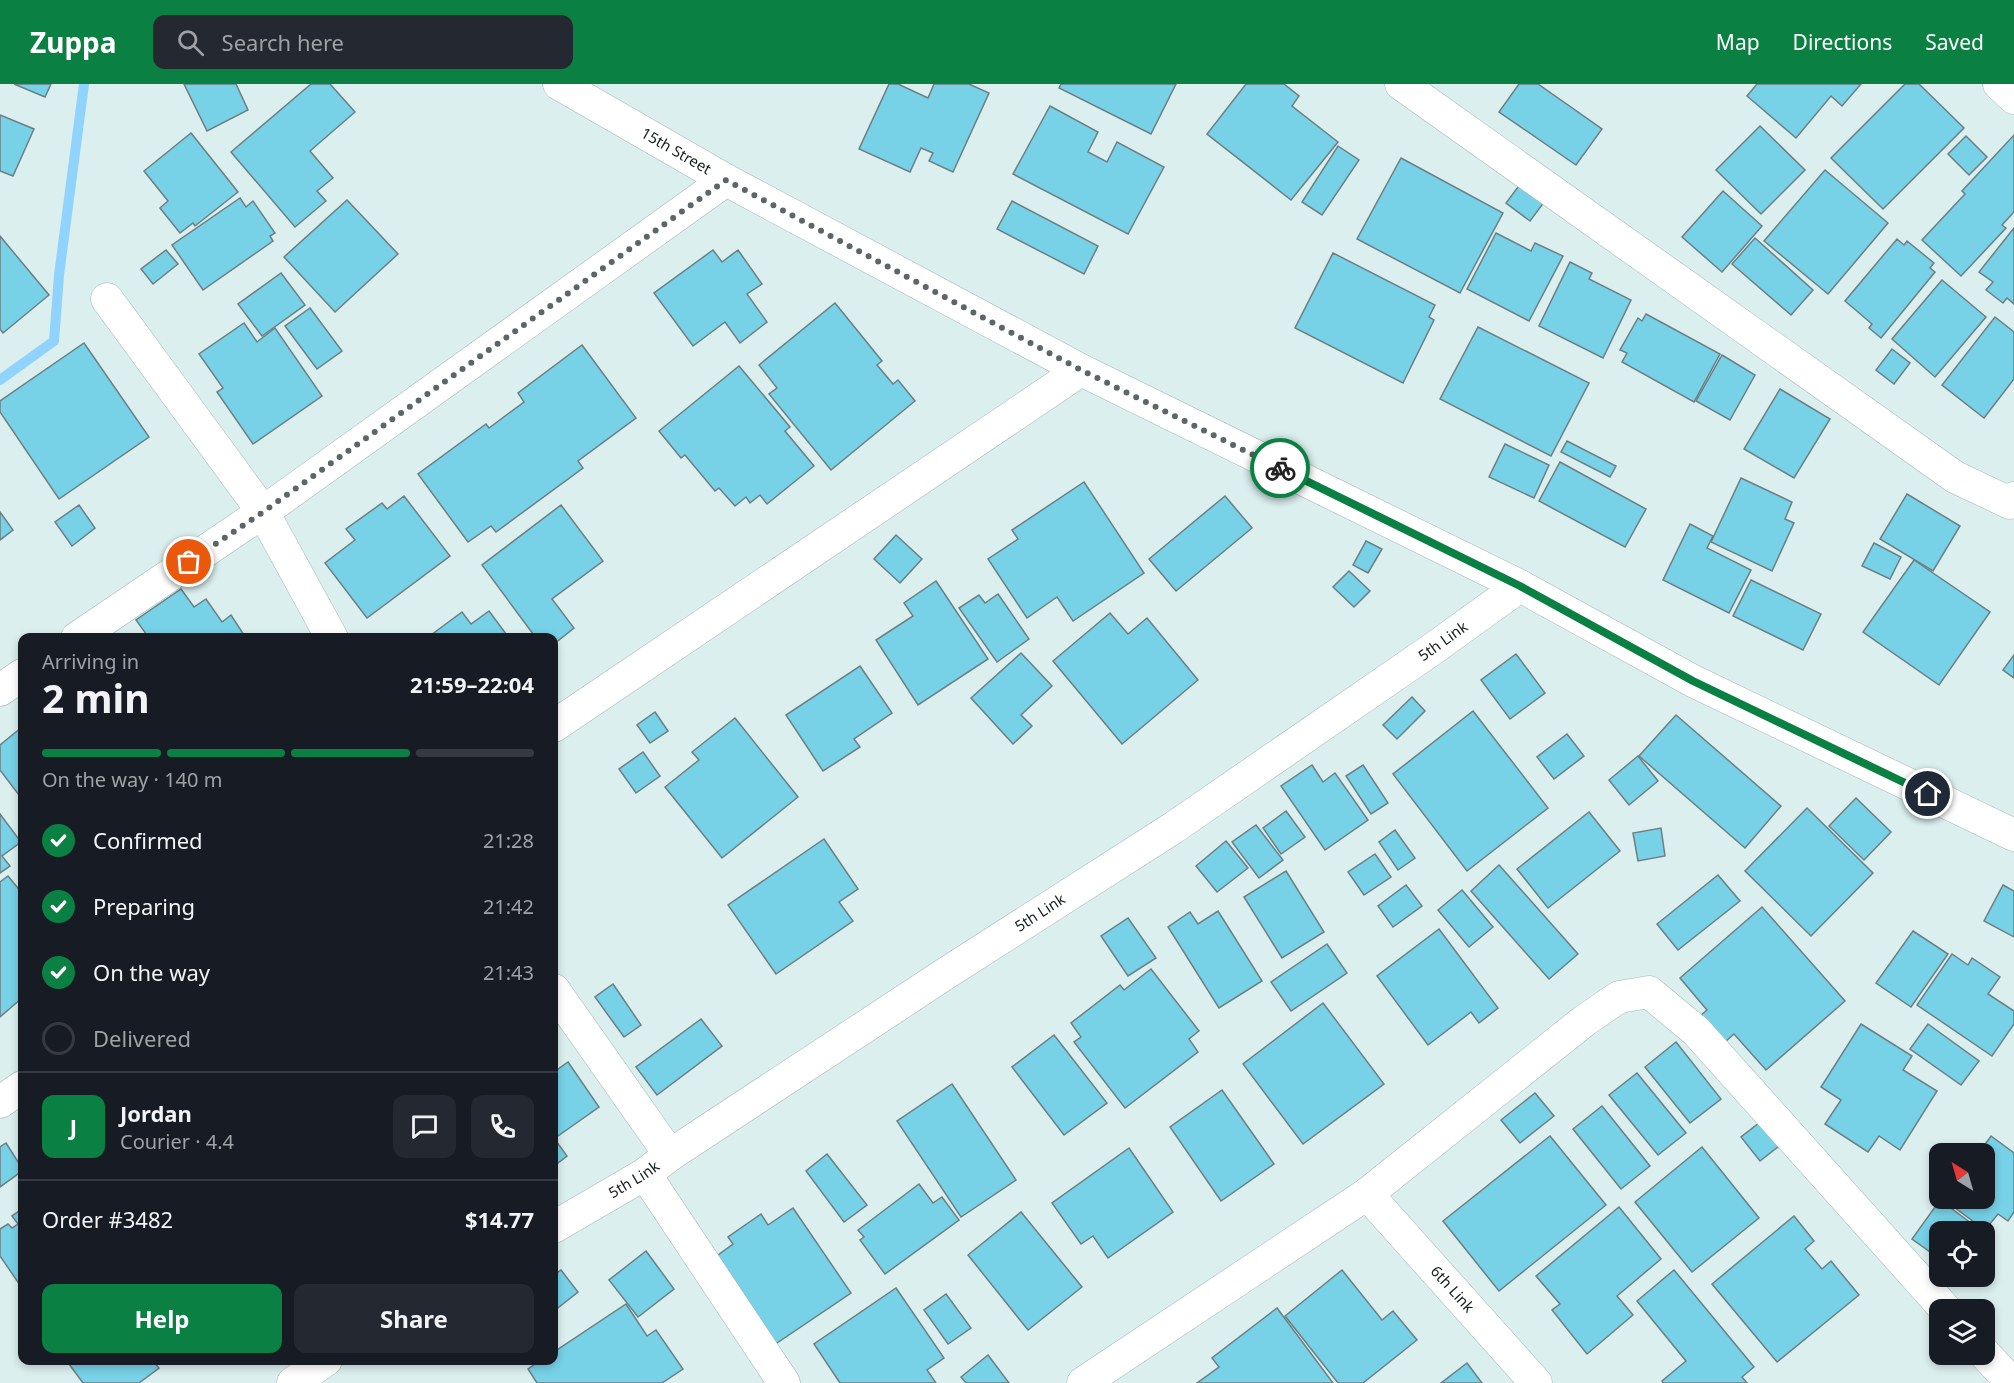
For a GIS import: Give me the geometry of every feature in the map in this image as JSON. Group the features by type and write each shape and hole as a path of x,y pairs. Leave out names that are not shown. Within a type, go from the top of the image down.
{"street":[{"name":"15th Street","path":"559,84 726,180 1081,370 1520,586 1693,681 2014,835"},
{"path":"1401,84 1955,477 2013,502"},
{"path":"1999,84 2014,98"},
{"path":"84,633 263,512 726,180"},
{"path":"107,299 263,512 329,633"},
{"path":"558,723 1081,370"},
{"name":"5th Link","path":"558,1225 645,1174 670,1155 938,978 1173,828 1520,586"},
{"path":"0,690 18,678"},
{"path":"1083,1383 1367,1194 1584,1021 1619,997 1649,992 1696,1031 1936,1299"},
{"path":"558,996 670,1155"},
{"path":"0,1102 18,1090"},
{"path":"645,1174 784,1383"},
{"name":"6th Link","path":"1367,1194 1536,1383"},
{"path":"293,1383 319,1365"},
{"path":"1995,1365 2012,1383"}],"building":[{"path":"14,84 51,84 45,97"},
{"path":"184,84 236,84 248,110 207,131"},
{"path":"311,84 330,84 355,112 310,151 333,178 317,191 326,201 295,227 231,152"},
{"path":"889,84 898,84 928,98 934,84 969,84 989,93 953,172 929,161 933,153 921,148 910,172 859,149"},
{"path":"1061,84 1176,84 1151,134 1059,88"},
{"path":"1246,84 1284,84 1299,96 1292,106 1338,142 1291,200 1207,134"},
{"path":"1519,84 1538,84 1602,129 1576,165 1499,112"},
{"path":"1757,84 1861,84 1842,106 1831,96 1796,138 1747,96"},
{"path":"1905,84 1919,84 1964,128 1883,209 1831,158"},
{"path":"1050,106 1098,132 1088,152 1107,162 1117,142 1164,167 1128,234 1013,174"},
{"path":"0,115 34,129 13,176 0,171"},
{"path":"1760,126 1805,170 1761,214 1716,170"},
{"path":"191,133 238,192 195,226 193,223 180,233 160,208 168,201 144,171"},
{"path":"2014,135 2014,212 2002,225 2006,228 1961,276 1922,240 1965,194 1962,191"},
{"path":"1966,136 1987,157 1969,175 1948,154"},
{"path":"1338,146 1359,160 1322,215 1302,202"},
{"path":"1401,158 1503,213 1460,293 1357,239"},
{"path":"1825,170 1888,223 1828,294 1764,241"},
{"path":"1521,183 1545,201 1530,221 1506,203"},
{"path":"1723,191 1762,226 1722,272 1682,237"},
{"path":"240,198 246,207 253,201 275,233 270,236 273,241 203,290 172,245"},
{"path":"347,200 398,254 335,312 284,257"},
{"path":"1012,201 1098,246 1084,274 997,229"},
{"path":"2014,228 2014,304 2007,298 2003,303 1986,290 1993,282 1979,272"},
{"path":"1496,233 1531,251 1535,243 1563,256 1529,321 1467,289"},
{"path":"0,236 49,295 3,333 0,329"},
{"path":"1755,238 1813,290 1791,315 1732,264"},
{"path":"1897,239 1904,245 1907,241 1934,263 1930,268 1935,272 1881,338 1869,328 1872,324 1845,301"},
{"path":"166,250 178,264 153,284 141,269"},
{"path":"713,250 722,262 738,250 762,284 747,294 767,322 740,343 725,322 693,346 654,293"},
{"path":"1333,253 1435,305 1429,317 1434,320 1403,383 1295,328"},
{"path":"1570,262 1592,273 1589,279 1631,300 1603,358 1539,326"},
{"path":"281,273 305,305 262,336 238,304"},
{"path":"1942,280 1986,317 1935,377 1892,339"},
{"path":"835,303 882,361 877,365 893,384 898,380 915,401 831,470 769,394 777,388 759,365"},
{"path":"310,308 342,351 317,369 285,326"},
{"path":"1646,314 1720,354 1694,402 1622,362 1627,353 1620,350 1638,318 1642,321"},
{"path":"1995,317 2014,332 2014,379 1984,418 1942,385"},
{"path":"244,323 257,342 275,328 322,396 253,444 217,392 223,388 199,354"},
{"path":"1478,327 1589,383 1551,456 1440,399"},
{"path":"84,343 149,437 59,499 0,412 0,401"},
{"path":"582,345 636,418 578,461 583,468 496,532 491,526 468,542 418,474 486,424 489,428 524,402 518,393"},
{"path":"1892,349 1910,363 1894,384 1876,370"},
{"path":"1722,355 1755,375 1730,420 1696,401"},
{"path":"739,366 790,427 785,431 814,466 767,504 760,495 750,503 746,497 735,506 719,488 715,491 685,455 681,458 659,431"},
{"path":"1780,389 1830,419 1794,478 1744,449"},
{"path":"1567,441 1616,466 1610,477 1561,452"},
{"path":"1505,444 1549,465 1534,498 1489,477"},
{"path":"1560,462 1646,509 1625,547 1539,501"},
{"path":"1741,478 1792,502 1785,519 1794,523 1772,571 1711,542"},
{"path":"1084,482 1144,573 1073,621 1057,597 1027,618 988,559 1018,539 1012,530"},
{"path":"1907,494 1960,526 1933,571 1880,539"},
{"path":"404,496 450,556 367,618 325,563 355,540 346,529 382,503 387,509"},
{"path":"1225,496 1252,528 1176,591 1149,559"},
{"path":"79,505 95,528 72,546 55,522"},
{"path":"561,505 603,561 552,599 574,628 558,641 558,633 532,633 482,565"},
{"path":"0,512 13,530 0,540"},
{"path":"1690,524 1713,536 1707,548 1751,570 1729,613 1663,580"},
{"path":"896,535 922,559 900,583 874,559"},
{"path":"1366,541 1382,549 1368,573 1353,565"},
{"path":"1874,543 1901,557 1890,579 1862,566"},
{"path":"1914,560 1990,612 1939,685 1863,632"},
{"path":"1349,571 1370,591 1354,607 1333,587"},
{"path":"1751,580 1821,614 1803,650 1733,616"},
{"path":"936,581 988,659 918,705 876,640 913,616 904,603"},
{"path":"181,589 194,607 206,599 222,622 231,615 243,633 145,633 136,620"},
{"path":"998,594 1029,639 997,662 959,608 979,595 985,603"},
{"path":"489,611 505,633 434,633 462,612 471,624"},
{"path":"1110,613 1128,634 1147,618 1198,680 1122,744 1053,661"},
{"path":"1021,653 1052,686 1021,715 1032,726 1013,744 971,698"},
{"path":"1516,654 1545,693 1510,719 1481,680"},
{"path":"2014,655 2014,678 2003,670"},
{"path":"860,666 892,713 854,739 860,747 823,771 786,715"},
{"path":"1412,697 1425,711 1397,739 1383,725"},
{"path":"1473,711 1548,808 1467,871 1393,774"},
{"path":"655,712 668,731 650,743 637,725"},
{"path":"1676,715 1781,806 1745,848 1639,756"},
{"path":"735,718 798,797 722,858 665,787 699,760 692,752"},
{"path":"18,730 18,794 0,770 0,745"},
{"path":"1567,734 1584,756 1554,779 1537,757"},
{"path":"643,752 660,776 636,793 619,769"},
{"path":"1638,756 1658,781 1629,805 1609,780"},
{"path":"1312,765 1323,782 1335,773 1368,820 1325,850 1281,786"},
{"path":"1363,765 1388,803 1371,814 1346,776"},
{"path":"1856,798 1891,832 1864,860 1829,826"},
{"path":"1807,808 1873,873 1811,936 1745,871"},
{"path":"1286,811 1305,837 1281,854 1263,828"},
{"path":"1589,812 1620,851 1548,908 1517,869"},
{"path":"0,814 18,838 18,844 2,856 10,866 0,873"},
{"path":"1256,825 1283,860 1259,878 1232,842"},
{"path":"1661,828 1665,856 1638,861 1633,833"},
{"path":"1395,830 1415,858 1398,870 1379,842"},
{"path":"824,839 858,889 839,902 853,921 776,974 728,905"},
{"path":"1226,841 1248,868 1217,892 1196,866"},
{"path":"1375,854 1391,877 1364,895 1348,872"},
{"path":"1499,865 1578,954 1549,979 1471,891"},
{"path":"1286,871 1324,932 1282,958 1244,897"},
{"path":"1718,875 1740,901 1678,950 1657,924"},
{"path":"8,876 18,888 18,1001 0,1017 0,882"},
{"path":"1406,885 1422,906 1393,927 1378,906"},
{"path":"2003,885 2014,891 2014,937 1984,921"},
{"path":"1462,890 1493,927 1469,947 1438,910"},
{"path":"1762,907 1845,1001 1766,1070 1734,1034 1725,1042 1701,1015 1707,1010 1680,978"},
{"path":"1218,911 1262,981 1219,1008 1168,927 1190,912 1198,924"},
{"path":"1128,918 1156,958 1128,976 1101,936"},
{"path":"1439,929 1498,1008 1479,1023 1471,1012 1428,1045 1377,976"},
{"path":"1913,931 1948,954 1911,1007 1876,983"},
{"path":"1327,944 1347,973 1291,1011 1271,982"},
{"path":"1952,954 1968,965 1972,958 2000,977 1988,994 2014,1011 2014,1024 1992,1056 1917,1005"},
{"path":"1151,969 1199,1031 1189,1039 1198,1052 1125,1108 1074,1042 1081,1037 1071,1023 1120,985 1124,990"},
{"path":"613,984 641,1025 624,1037 595,997"},
{"path":"1323,1003 1384,1084 1303,1144 1243,1064"},
{"path":"701,1019 722,1046 657,1095 636,1067"},
{"path":"1861,1024 1912,1056 1903,1070 1937,1091 1900,1150 1879,1136 1868,1152 1825,1124 1841,1100 1821,1087"},
{"path":"1928,1024 1979,1061 1961,1085 1910,1049"},
{"path":"1054,1035 1107,1103 1064,1135 1012,1067"},
{"path":"1676,1042 1721,1099 1690,1123 1645,1067"},
{"path":"568,1062 599,1107 558,1136 558,1069"},
{"path":"1637,1073 1686,1133 1658,1155 1609,1095"},
{"path":"952,1084 1016,1180 961,1217 897,1121"},
{"path":"1222,1090 1274,1164 1221,1201 1170,1127"},
{"path":"1535,1093 1554,1116 1520,1143 1501,1120"},
{"path":"1602,1106 1650,1166 1621,1189 1573,1129"},
{"path":"1759,1123 1779,1146 1760,1161 1741,1137"},
{"path":"1550,1136 1606,1205 1499,1291 1443,1221"},
{"path":"1991,1136 2014,1153 2014,1212 2008,1221 1998,1214 1992,1221 1973,1221 1957,1209 1995,1209 1995,1143 1986,1143"},
{"path":"6,1143 18,1162 18,1174 0,1187 0,1147"},
{"path":"558,1144 567,1156 558,1163"},
{"path":"1702,1147 1759,1218 1692,1272 1635,1202"},
{"path":"1129,1148 1173,1212 1108,1258 1093,1236 1081,1244 1052,1203"},
{"path":"827,1154 867,1205 844,1222 806,1171"},
{"path":"919,1184 933,1203 942,1197 959,1220 885,1274 860,1240 864,1237 858,1230"},
{"path":"1619,1207 1661,1259 1617,1296 1633,1315 1587,1354 1552,1310 1560,1304 1536,1276"},
{"path":"793,1208 851,1293 774,1345 714,1258 733,1244 728,1237 761,1214 768,1225"},
{"path":"1934,1209 1952,1209 1968,1221 1929,1221 1929,1251 1912,1239"},
{"path":"18,1212 18,1224 12,1216"},
{"path":"1021,1212 1082,1287 1028,1330 968,1255"},
{"path":"1794,1216 1814,1241 1805,1249 1822,1269 1831,1261 1859,1295 1777,1362 1712,1284"},
{"path":"8,1224 12,1228 18,1224 18,1282 0,1256 0,1229"},
{"path":"646,1251 674,1289 638,1317 609,1280"},
{"path":"561,1270 578,1292 558,1308 558,1272"},
{"path":"1342,1270 1382,1320 1393,1311 1417,1340 1363,1383 1338,1383 1285,1316"},
{"path":"1674,1270 1754,1367 1742,1377 1747,1383 1663,1383 1662,1381 1686,1361 1637,1301"},
{"path":"896,1288 944,1358 927,1370 936,1383 840,1383 814,1344"},
{"path":"946,1294 971,1328 948,1344 924,1310"},
{"path":"626,1304 647,1336 656,1330 683,1369 662,1383 537,1383 528,1369 534,1365 558,1365 558,1349"},
{"path":"1277,1308 1333,1383 1197,1383 1219,1367 1212,1358"},
{"path":"988,1355 1009,1383 966,1383 961,1377"},
{"path":"1467,1363 1482,1383 1441,1383"},
{"path":"70,1365 156,1365 159,1368 139,1383 83,1383"}],"waterway":[{"path":"0,380 54,341 59,275 84,84"}],"way so far":[{"path":"189,562 263,512 726,180 1081,370 1280,468"}],"route":[{"path":"1280,468 1520,586 1693,681 1928,794"}]}
